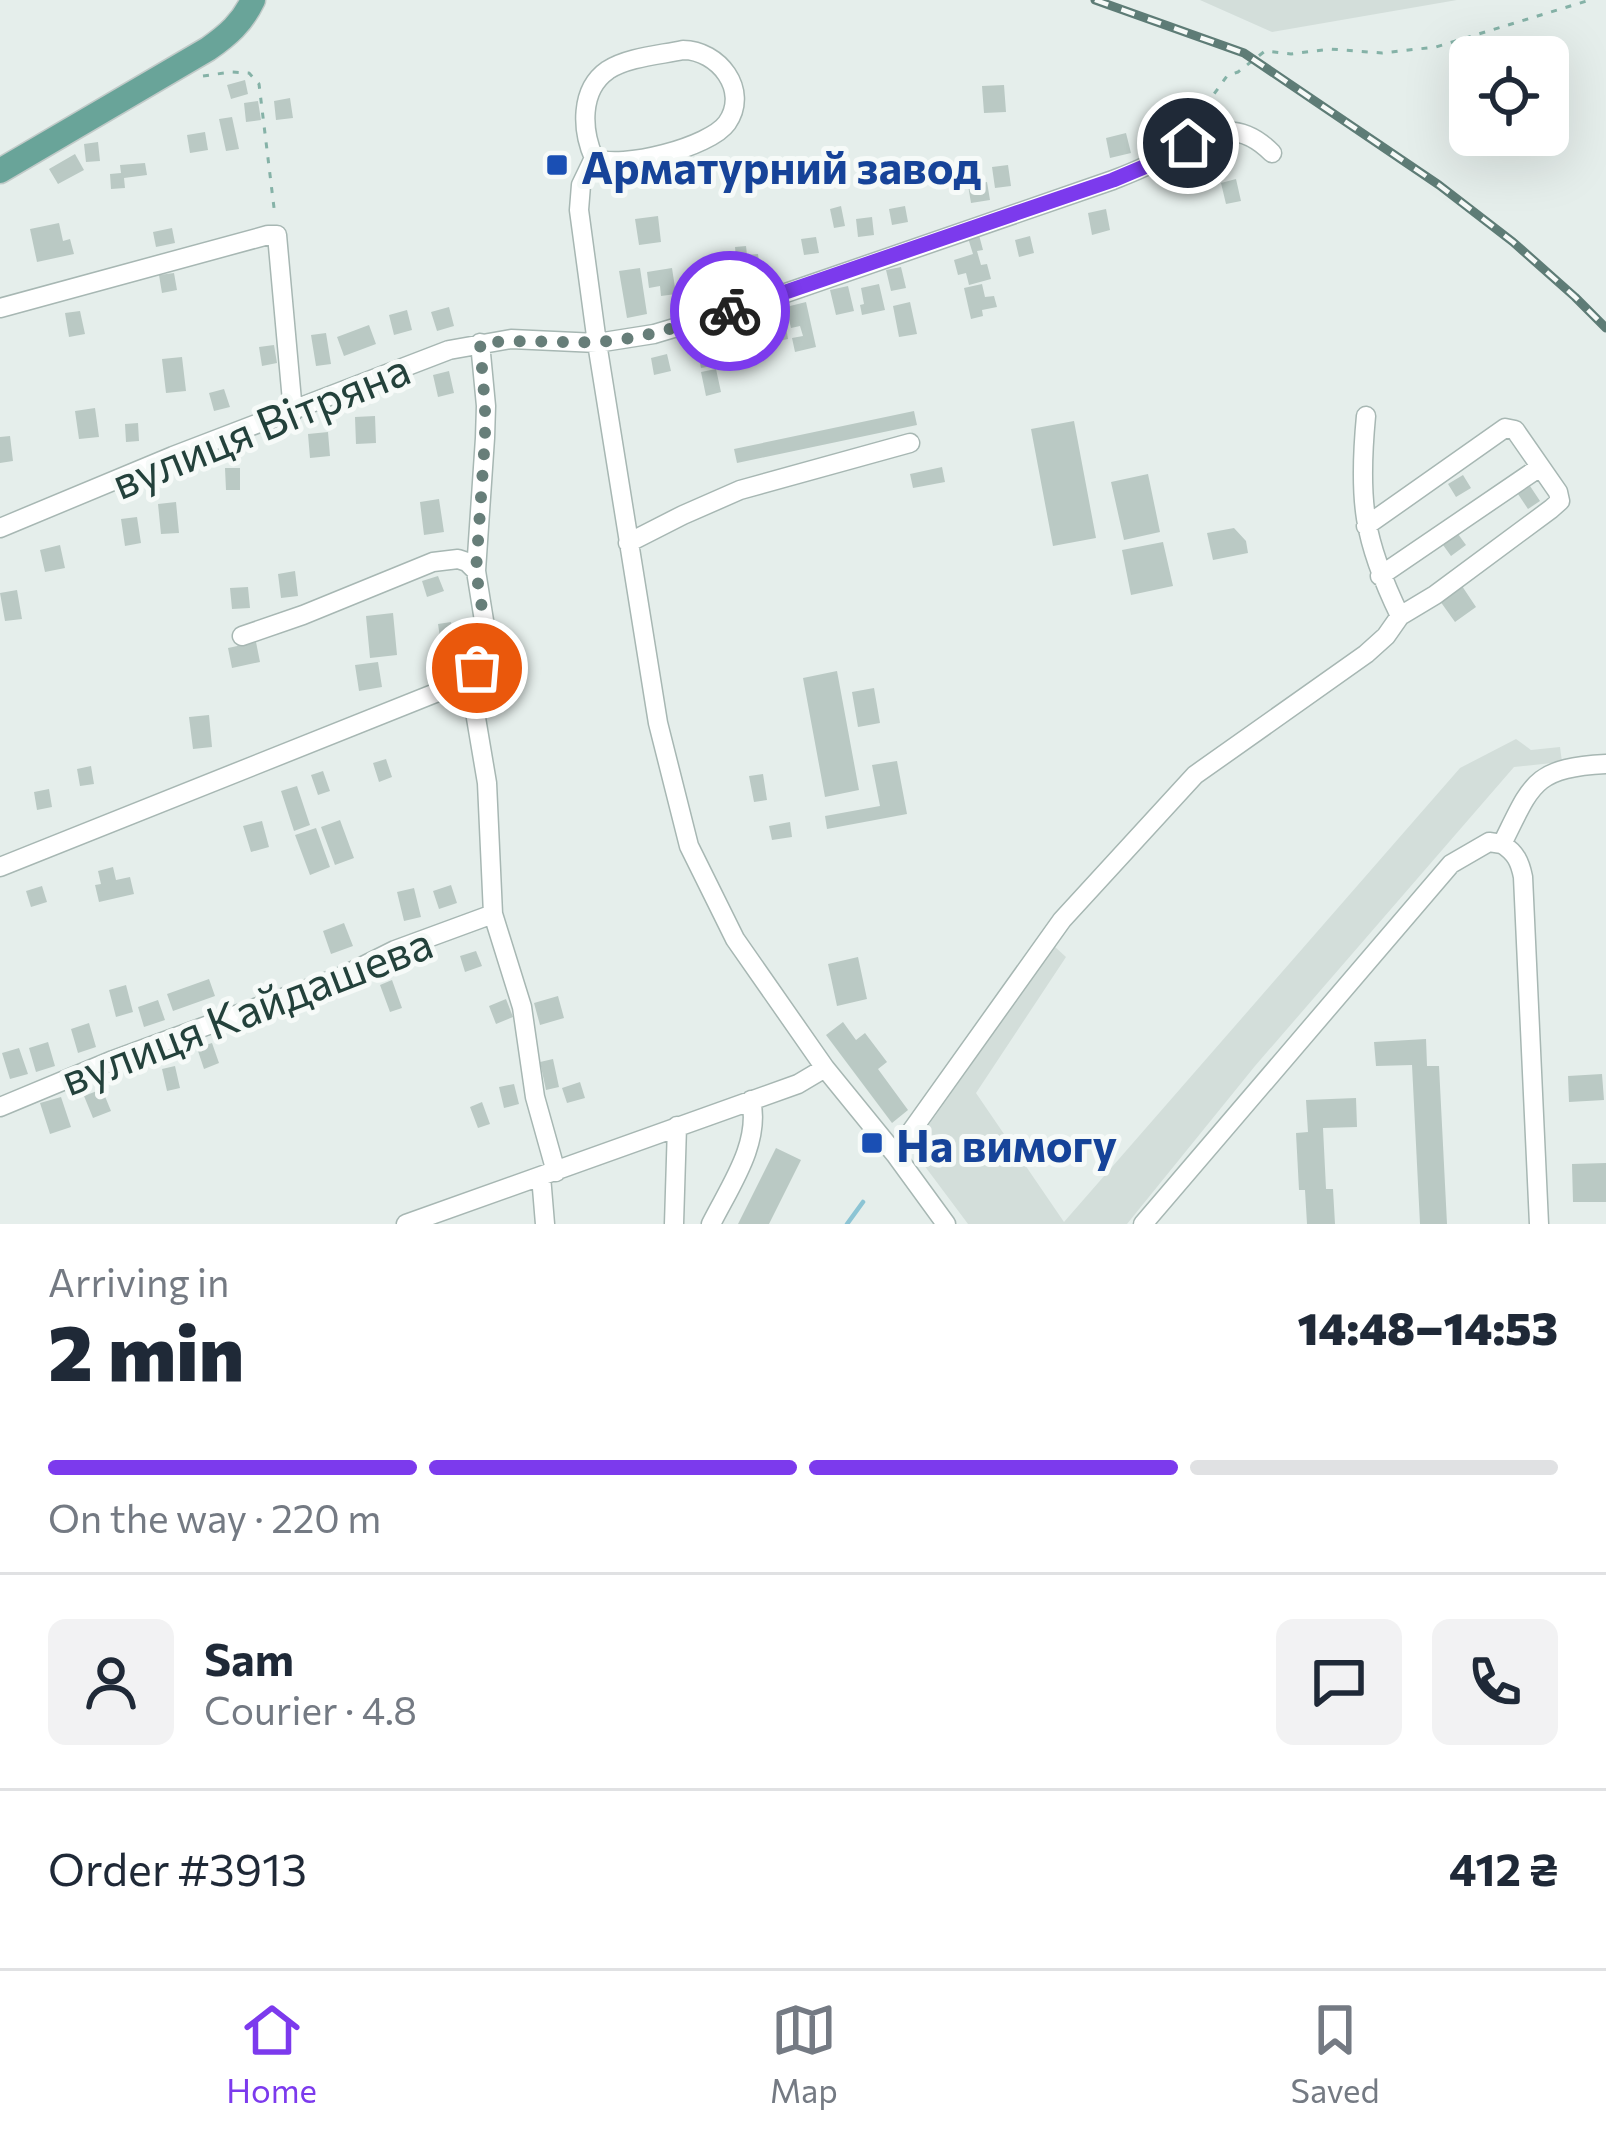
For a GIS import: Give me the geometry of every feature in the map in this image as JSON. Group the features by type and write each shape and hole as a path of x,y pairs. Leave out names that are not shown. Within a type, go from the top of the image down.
{"main road":[{"path":"0,171 208,50 231,34 254,0"}],"street":[{"path":"698,50 715,57 725,70 733,88 733,110 726,125 708,138 614,164 594,158 584,136 586,110 594,85 608,70 698,50"},
{"name":"вулиця Вітряна","path":"0,529 391,370 480,343 511,339 597,343 654,334 1113,180 1219,130 1238,131 1262,142 1272,153"},
{"path":"594,158 581,185 579,210 597,343 658,724 689,846 735,939 825,1068 946,1224"},
{"path":"0,308 277,236 293,412"},
{"path":"0,867 458,684 477,668 485,644 476,571 485,438 480,343"},
{"path":"1366,416 1361,472 1366,526 1380,576 1400,616"},
{"path":"895,1154 1062,920 1195,775 1366,653 1400,616 1560,501 1515,430 1505,428 1366,526"},
{"path":"628,543 740,490 910,443"},
{"path":"1380,576 1540,467"},
{"path":"242,636 433,562 458,559 476,571"},
{"path":"458,684 475,712 483,755 494,914 526,1025 548,1174 545,1224"},
{"path":"1502,844 1530,788 1541,778 1606,764"},
{"path":"1143,1224 1451,864 1489,842 1511,850 1523,877 1539,1224"},
{"name":"вулиця Кайдашева","path":"0,1106 494,914"},
{"path":"406,1224 798,1084 825,1068"},
{"path":"711,1224 752,1135 751,1100"},
{"path":"674,1224 677,1126"}],"path":[{"path":"1188,143 1222,81 1265,51 1382,53 1436,47 1590,0"},
{"path":"190,78 241,72 260,84 277,236"}],"shaded area":[{"path":"1200,0 1457,0 1272,32"},
{"path":"1516,739 1531,750 1560,747 1562,762 1514,767 1255,1066 1127,1224 968,1224 912,1149 1054,946 1066,957 976,1093 1064,1222 1460,768"}],"building":[{"path":"245,80 248,94 231,99 227,85"},
{"path":"1004,85 1006,112 984,113 982,86"},
{"path":"290,98 293,118 276,120 274,101"},
{"path":"258,101 261,120 246,122 244,103"},
{"path":"232,117 239,149 226,151 219,119"},
{"path":"205,132 208,150 190,153 187,135"},
{"path":"1126,133 1131,153 1110,158 1106,138"},
{"path":"98,142 100,161 86,162 84,144"},
{"path":"75,154 84,170 58,184 49,169"},
{"path":"145,163 147,175 124,178 125,188 111,189 110,174 121,173 120,165"},
{"path":"1008,165 1011,186 995,188 992,167"},
{"path":"1236,179 1241,201 1226,204 1221,183"},
{"path":"987,182 990,200 971,203 968,185"},
{"path":"841,206 845,226 834,228 830,209"},
{"path":"905,206 908,222 892,225 889,209"},
{"path":"1106,209 1110,230 1092,235 1088,213"},
{"path":"658,216 661,242 639,245 635,219"},
{"path":"872,217 874,235 858,237 856,219"},
{"path":"59,223 63,241 70,239 74,254 37,262 30,229"},
{"path":"172,228 175,243 156,247 153,232"},
{"path":"979,235 983,250 977,251 991,279 969,285 966,273 958,275 954,260 973,254 968,238"},
{"path":"1030,236 1034,253 1019,257 1015,240"},
{"path":"816,237 819,253 804,255 801,239"},
{"path":"746,246 747,255 758,254 760,270 734,274 731,257 736,257 735,247"},
{"path":"901,267 906,288 891,291 886,270"},
{"path":"640,268 647,314 627,318 619,271"},
{"path":"672,268 676,294 661,296 660,286 649,288 647,272"},
{"path":"700,270 703,289 690,291 687,272"},
{"path":"174,273 177,290 162,293 159,275"},
{"path":"879,284 885,310 862,315 861,288"},
{"path":"982,284 985,297 994,296 997,307 971,319 964,288"},
{"path":"848,286 854,311 836,315 830,290"},
{"path":"806,302 816,347 795,352 792,338 803,336 800,326 791,328 786,307"},
{"path":"910,302 917,334 899,337 893,306"},
{"path":"449,307 454,326 437,331 431,312"},
{"path":"407,310 412,330 394,335 389,315"},
{"path":"80,311 85,334 69,337 65,313"},
{"path":"785,321 788,339 770,343 766,325"},
{"path":"369,325 376,344 344,356 337,337"},
{"path":"764,326 770,350 752,354 747,329"},
{"path":"738,327 746,358 740,359 742,367 733,369 723,331"},
{"path":"326,333 331,364 316,366 311,335"},
{"path":"717,335 723,364 701,368 695,339"},
{"path":"274,345 277,363 262,366 259,347"},
{"path":"667,354 671,371 654,375 651,358"},
{"path":"182,357 186,391 166,393 162,359"},
{"path":"716,369 721,392 706,396 701,372"},
{"path":"449,371 454,393 438,397 433,375"},
{"path":"224,389 230,407 214,411 209,393"},
{"path":"95,408 99,437 79,439 75,411"},
{"path":"914,411 917,425 737,463 734,449"},
{"path":"375,416 376,443 356,444 355,417"},
{"path":"1074,421 1096,538 1053,546 1031,429"},
{"path":"138,423 139,441 126,442 125,424"},
{"path":"328,432 330,456 310,458 308,434"},
{"path":"10,436 13,461 0,463 0,437"},
{"path":"942,467 945,482 913,488 910,474"},
{"path":"225,468 240,468 240,490 226,490"},
{"path":"1148,474 1160,532 1124,540 1111,482"},
{"path":"1463,475 1471,488 1456,497 1448,484"},
{"path":"1530,486 1540,501 1528,509 1518,494"},
{"path":"439,499 444,532 424,535 420,502"},
{"path":"176,502 179,533 161,534 158,504"},
{"path":"137,517 141,543 125,546 121,519"},
{"path":"1234,528 1246,541 1248,553 1213,560 1207,533"},
{"path":"1458,534 1466,545 1451,556 1443,545"},
{"path":"1163,542 1173,586 1131,595 1122,550"},
{"path":"60,545 65,568 45,572 40,550"},
{"path":"295,571 298,596 281,598 278,574"},
{"path":"438,576 444,591 427,597 422,581"},
{"path":"1462,586 1476,607 1455,622 1440,601"},
{"path":"248,587 250,608 232,609 230,588"},
{"path":"17,590 22,619 5,621 0,593"},
{"path":"393,613 397,655 370,658 366,616"},
{"path":"451,622 453,642 441,644 438,624"},
{"path":"256,642 260,662 232,668 228,648"},
{"path":"378,662 382,687 359,691 355,665"},
{"path":"837,671 859,790 825,797 803,678"},
{"path":"874,688 880,723 858,727 852,692"},
{"path":"209,715 212,747 193,749 189,717"},
{"path":"386,759 392,777 379,782 373,763"},
{"path":"897,761 907,814 827,829 825,816 880,806 872,765"},
{"path":"91,766 94,784 80,786 77,769"},
{"path":"323,771 330,791 318,795 311,775"},
{"path":"763,774 767,800 754,802 749,776"},
{"path":"297,786 310,825 294,831 281,791"},
{"path":"49,789 52,807 37,810 34,792"},
{"path":"340,820 354,858 335,865 321,827"},
{"path":"262,821 269,847 251,852 243,826"},
{"path":"790,822 792,837 772,840 769,826"},
{"path":"316,828 330,867 310,875 295,835"},
{"path":"113,867 116,880 130,877 134,894 99,902 98,871"},
{"path":"451,885 457,903 439,909 433,891"},
{"path":"42,886 47,902 31,907 26,891"},
{"path":"414,888 421,917 404,921 397,892"},
{"path":"344,923 353,946 331,954 323,931"},
{"path":"476,951 482,966 465,972 460,956"},
{"path":"858,957 867,999 837,1006 828,964"},
{"path":"209,979 215,996 173,1011 167,994"},
{"path":"392,980 402,1008 390,1012 380,985"},
{"path":"126,985 133,1012 116,1017 109,990"},
{"path":"558,996 564,1018 540,1025 534,1003"},
{"path":"506,999 513,1017 496,1024 489,1006"},
{"path":"158,1000 165,1020 144,1027 138,1007"},
{"path":"843,1022 856,1040 865,1033 887,1062 878,1069 908,1110 892,1123 826,1035"},
{"path":"89,1023 96,1047 78,1053 71,1029"},
{"path":"1426,1039 1427,1066 1439,1066 1447,1224 1420,1224 1412,1065 1376,1066 1374,1042"},
{"path":"48,1042 55,1066 36,1072 29,1048"},
{"path":"212,1043 219,1063 204,1069 197,1048"},
{"path":"19,1048 28,1074 10,1079 2,1053"},
{"path":"553,1059 559,1087 546,1090 540,1062"},
{"path":"175,1066 180,1088 167,1091 162,1069"},
{"path":"1602,1074 1604,1100 1569,1102 1568,1076"},
{"path":"580,1082 585,1098 567,1103 562,1088"},
{"path":"514,1084 519,1104 504,1108 499,1087"},
{"path":"102,1089 111,1111 93,1118 84,1096"},
{"path":"61,1097 71,1127 50,1134 40,1103"},
{"path":"1356,1098 1357,1127 1323,1128 1326,1189 1333,1189 1335,1224 1307,1224 1305,1190 1299,1190 1296,1133 1308,1132 1306,1100"},
{"path":"482,1102 490,1124 478,1128 470,1107"},
{"path":"776,1148 801,1160 769,1224 738,1224"},
{"path":"1606,1163 1606,1202 1573,1202 1572,1164"}],"waterway":[{"path":"847,1224 863,1202"}],"railway":[{"path":"1095,0 1244,53 1439,185 1513,242 1606,328"}],"way so far":[{"path":"477,668 486,633 476,571 485,438 480,343 511,339 597,343 654,334 730,311"}],"place":[{"name":"Арматурний завод","path":"557,165"},
{"name":"На вимогу","path":"872,1143"}],"route":[{"path":"730,311 1113,180 1188,143"}]}
